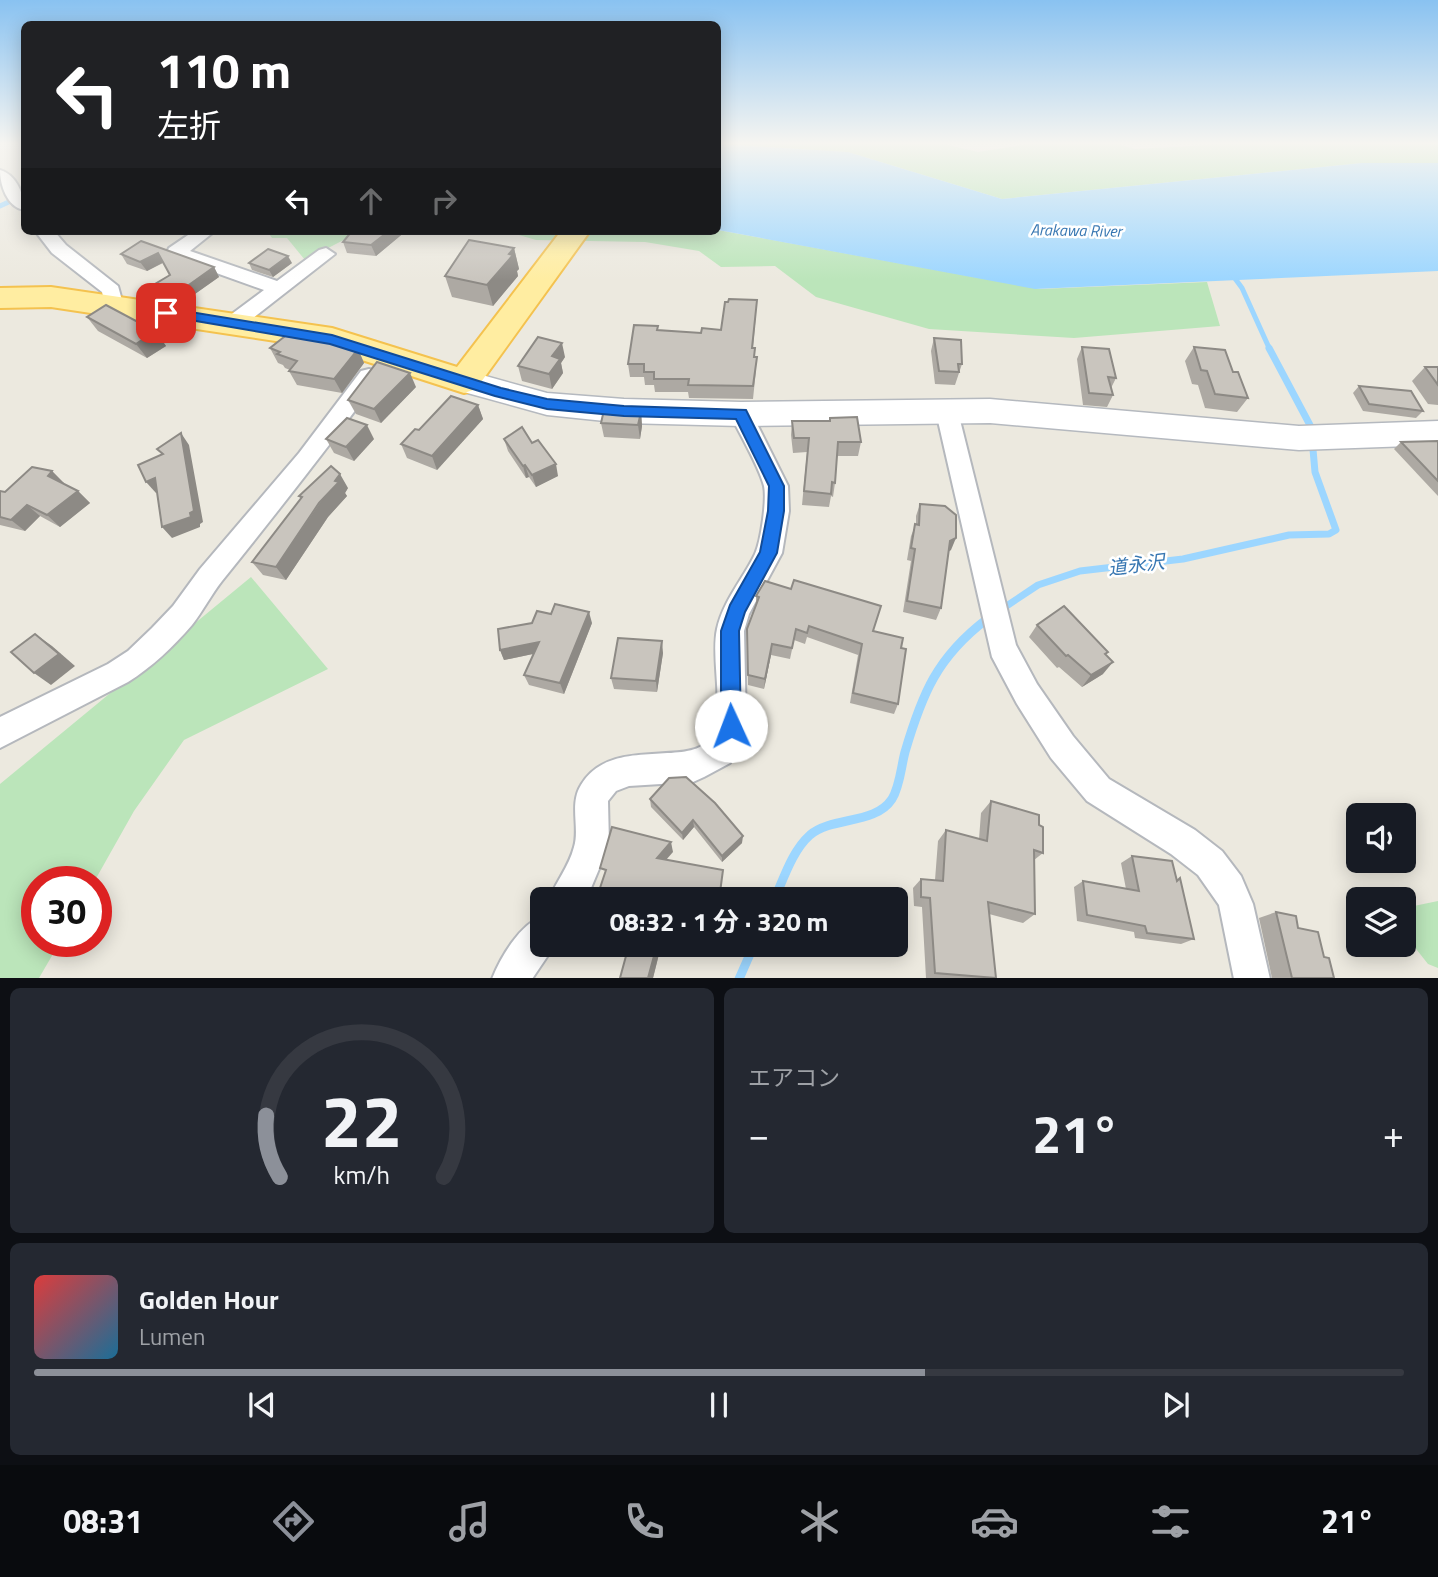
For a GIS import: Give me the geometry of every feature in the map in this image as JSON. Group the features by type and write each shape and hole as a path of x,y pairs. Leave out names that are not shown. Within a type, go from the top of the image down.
{"main road":[{"path":"0,298 51,297 113,304 332,339 464,382 571,238"}],"street":[{"path":"48,235 59,248 111,290 113,304"},
{"path":"200,235 176,252 279,288"},
{"path":"232,324 326,254"},
{"path":"0,733 118,673 138,660 162,637 183,615 209,577 307,459 384,355"},
{"path":"464,382 547,404 624,411 741,414 990,411 1299,438 1438,433"},
{"path":"947,412 1002,648 1062,747 1098,790 1183,842 1210,863 1229,888 1236,904 1251,978"},
{"path":"574,887 592,845 592,796 605,780 628,771 693,766 719,752 731,726 730,631 736,611 769,553 776,511 776,486 741,414"},
{"path":"510,978 530,950"}],"green space":[{"path":"971,190 1096,190 1002,199"},
{"path":"721,231 1040,289 1207,282 1220,326 1074,338 929,329 816,297 775,266 721,267 699,251 645,242 536,240 519,235 721,235"},
{"path":"270,235 353,235 305,260 287,238 272,238"},
{"path":"251,577 328,669 184,740 134,811 103,866 21,866 21,957 51,957 39,978 0,978 0,784"},
{"path":"1438,901 1438,968 1428,964 1416,949 1416,906"}],"water":[{"name":"Arakawa River","path":"721,190 971,190 1002,199 1096,190 1438,190 1438,271 1035,289 721,231"}],"building":[{"path":"349,235 384,235 371,245 343,242"},
{"path":"469,240 514,248 509,254 513,255 487,285 445,276"},
{"path":"141,241 214,267 179,292 155,284 170,275 158,253 140,262 121,254"},
{"path":"268,249 288,256 269,270 249,263"},
{"path":"729,299 757,300 752,348 755,348 754,357 757,357 753,386 688,385 689,379 654,379 654,372 644,372 644,364 628,364 634,325 658,326 657,330 701,333 702,328 721,330 725,302"},
{"path":"106,305 155,331 136,344 87,317"},
{"path":"289,333 358,349 334,379 289,371 297,361 277,354 280,352 270,348"},
{"path":"538,337 562,343 552,356 560,359 549,374 518,366"},
{"path":"934,338 961,340 962,364 958,364 959,372 939,371"},
{"path":"1082,347 1109,349 1116,378 1108,377 1113,395 1089,393"},
{"path":"1194,347 1225,350 1233,372 1238,372 1248,398 1215,394 1207,371 1201,370"},
{"path":"377,362 410,373 374,409 348,400"},
{"path":"1425,367 1438,367 1438,385"},
{"path":"1359,386 1411,391 1423,411 1369,404"},
{"path":"451,396 478,405 432,456 401,444 415,429 419,430"},
{"path":"604,410 641,412 638,425 601,423"},
{"path":"857,417 861,442 838,442 835,483 832,482 831,494 804,491 809,438 794,438 792,421 830,421 830,418"},
{"path":"347,418 367,425 346,447 326,439"},
{"path":"522,427 532,443 538,440 556,464 532,475 525,465 523,466 504,439"},
{"path":"181,433 194,511 190,513 191,517 162,527 155,478 146,482 138,465 163,454 157,449"},
{"path":"1438,441 1438,481 1401,442"},
{"path":"331,466 340,474 335,481 339,482 319,503 276,567 252,562 302,497 299,496"},
{"path":"32,467 52,471 48,476 78,491 47,515 27,505 11,520 0,517 0,491 5,492"},
{"path":"920,504 945,506 956,515 956,538 950,541 941,608 907,601 915,549 911,548 915,524 919,525"},
{"path":"794,580 881,606 873,631 903,638 901,648 906,649 898,704 853,693 862,644 809,626 807,633 796,629 792,648 772,644 765,679 748,675 747,629 759,597 756,596 765,581 791,589"},
{"path":"555,604 589,612 560,683 524,675 539,642 500,650 498,629 532,623 537,611 551,614"},
{"path":"1064,606 1108,652 1105,654 1113,662 1091,675 1066,656 1037,625"},
{"path":"35,634 59,654 34,673 11,652"},
{"path":"618,638 662,641 656,681 611,678"},
{"path":"686,777 715,803 743,836 722,856 693,820 682,833 650,799 669,778"},
{"path":"991,801 1039,815 1039,825 1043,827 1043,853 1034,850 1035,914 988,902 996,978 935,973 930,898 921,897 921,879 943,881 946,830 987,841"},
{"path":"612,827 671,842 657,858 723,870 721,887 600,887 606,870 600,868"},
{"path":"1132,856 1172,861 1177,881 1180,878 1194,939 1147,933 1145,926 1087,915 1083,881 1139,891"},
{"path":"1276,912 1296,916 1298,928 1318,932 1324,957 1329,958 1334,978 1292,978"},
{"path":"626,957 654,957 648,978 620,978"}],"waterway":[{"path":"0,206 21,196"},
{"name":"道永沢","path":"1231,273 1242,288 1270,349"},
{"name":"道永沢","path":"999,611 1038,585 1080,571 1183,559 1289,535 1329,534 1336,530 1315,472 1311,427 1270,349"},
{"name":"道永沢","path":"984,621 989,617"},
{"name":"道永沢","path":"780,887 793,857 810,835 830,825 875,813 892,799 899,782 911,731 925,694 955,648 987,619"},
{"name":"道永沢","path":"739,978 749,957"}],"route":[{"path":"166,313 332,339 500,393 547,404 624,411 741,414 776,486 776,511 769,553 736,611 730,631 728,647 731,726"}]}
